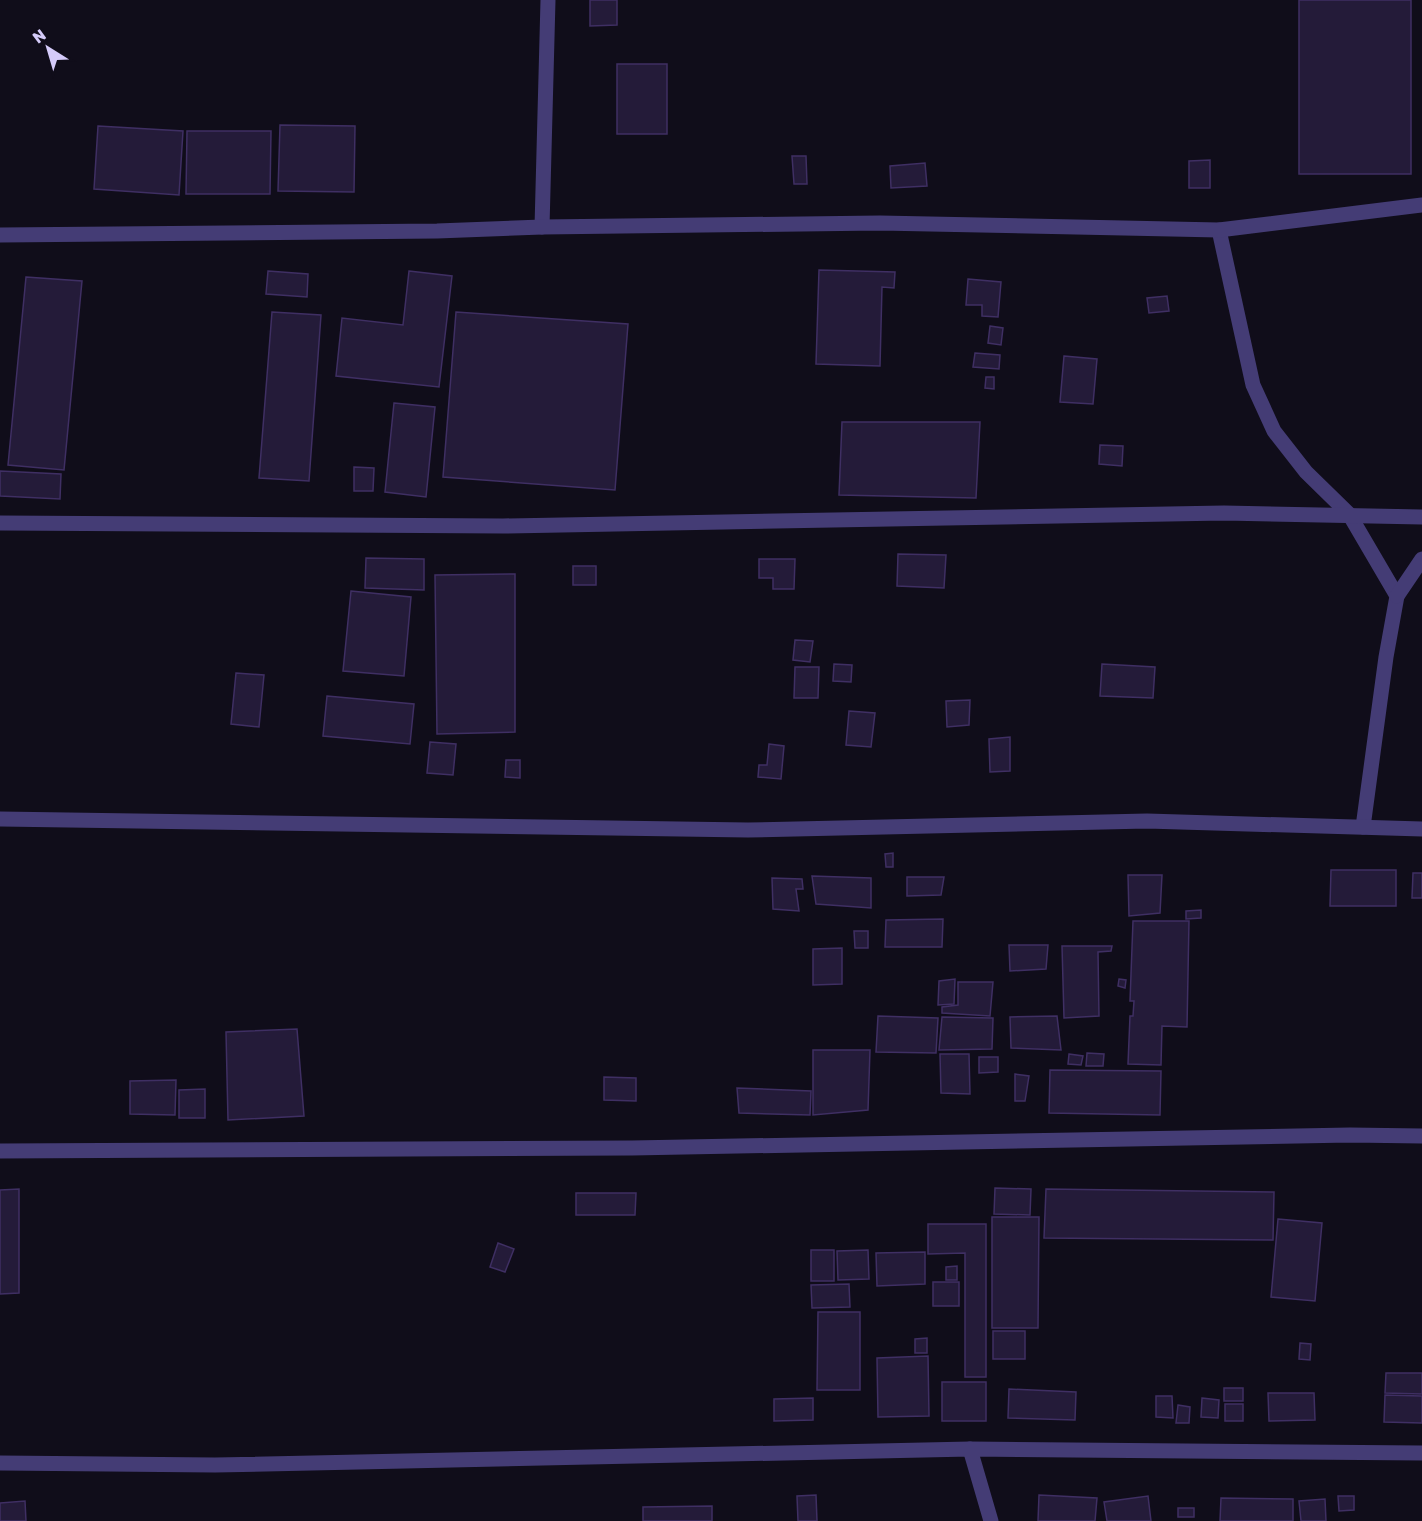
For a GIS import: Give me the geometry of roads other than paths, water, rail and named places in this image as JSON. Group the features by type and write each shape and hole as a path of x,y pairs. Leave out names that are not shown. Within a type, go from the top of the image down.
{"street":[{"path":"542,227 548,0"},
{"path":"0,235 880,224 1219,230 1422,205"},
{"path":"1219,230 1253,385 1274,431 1306,472 1349,514 1397,596"},
{"path":"0,522 503,526 1224,513 1422,517"},
{"path":"1363,828 1386,657 1397,596 1422,559"},
{"path":"0,819 748,830 1147,821 1422,829"},
{"path":"0,1151 632,1148 1350,1135 1422,1136"},
{"path":"0,1463 215,1465 970,1449 1422,1453"},
{"path":"970,1449 985,1508 991,1521"}]}
